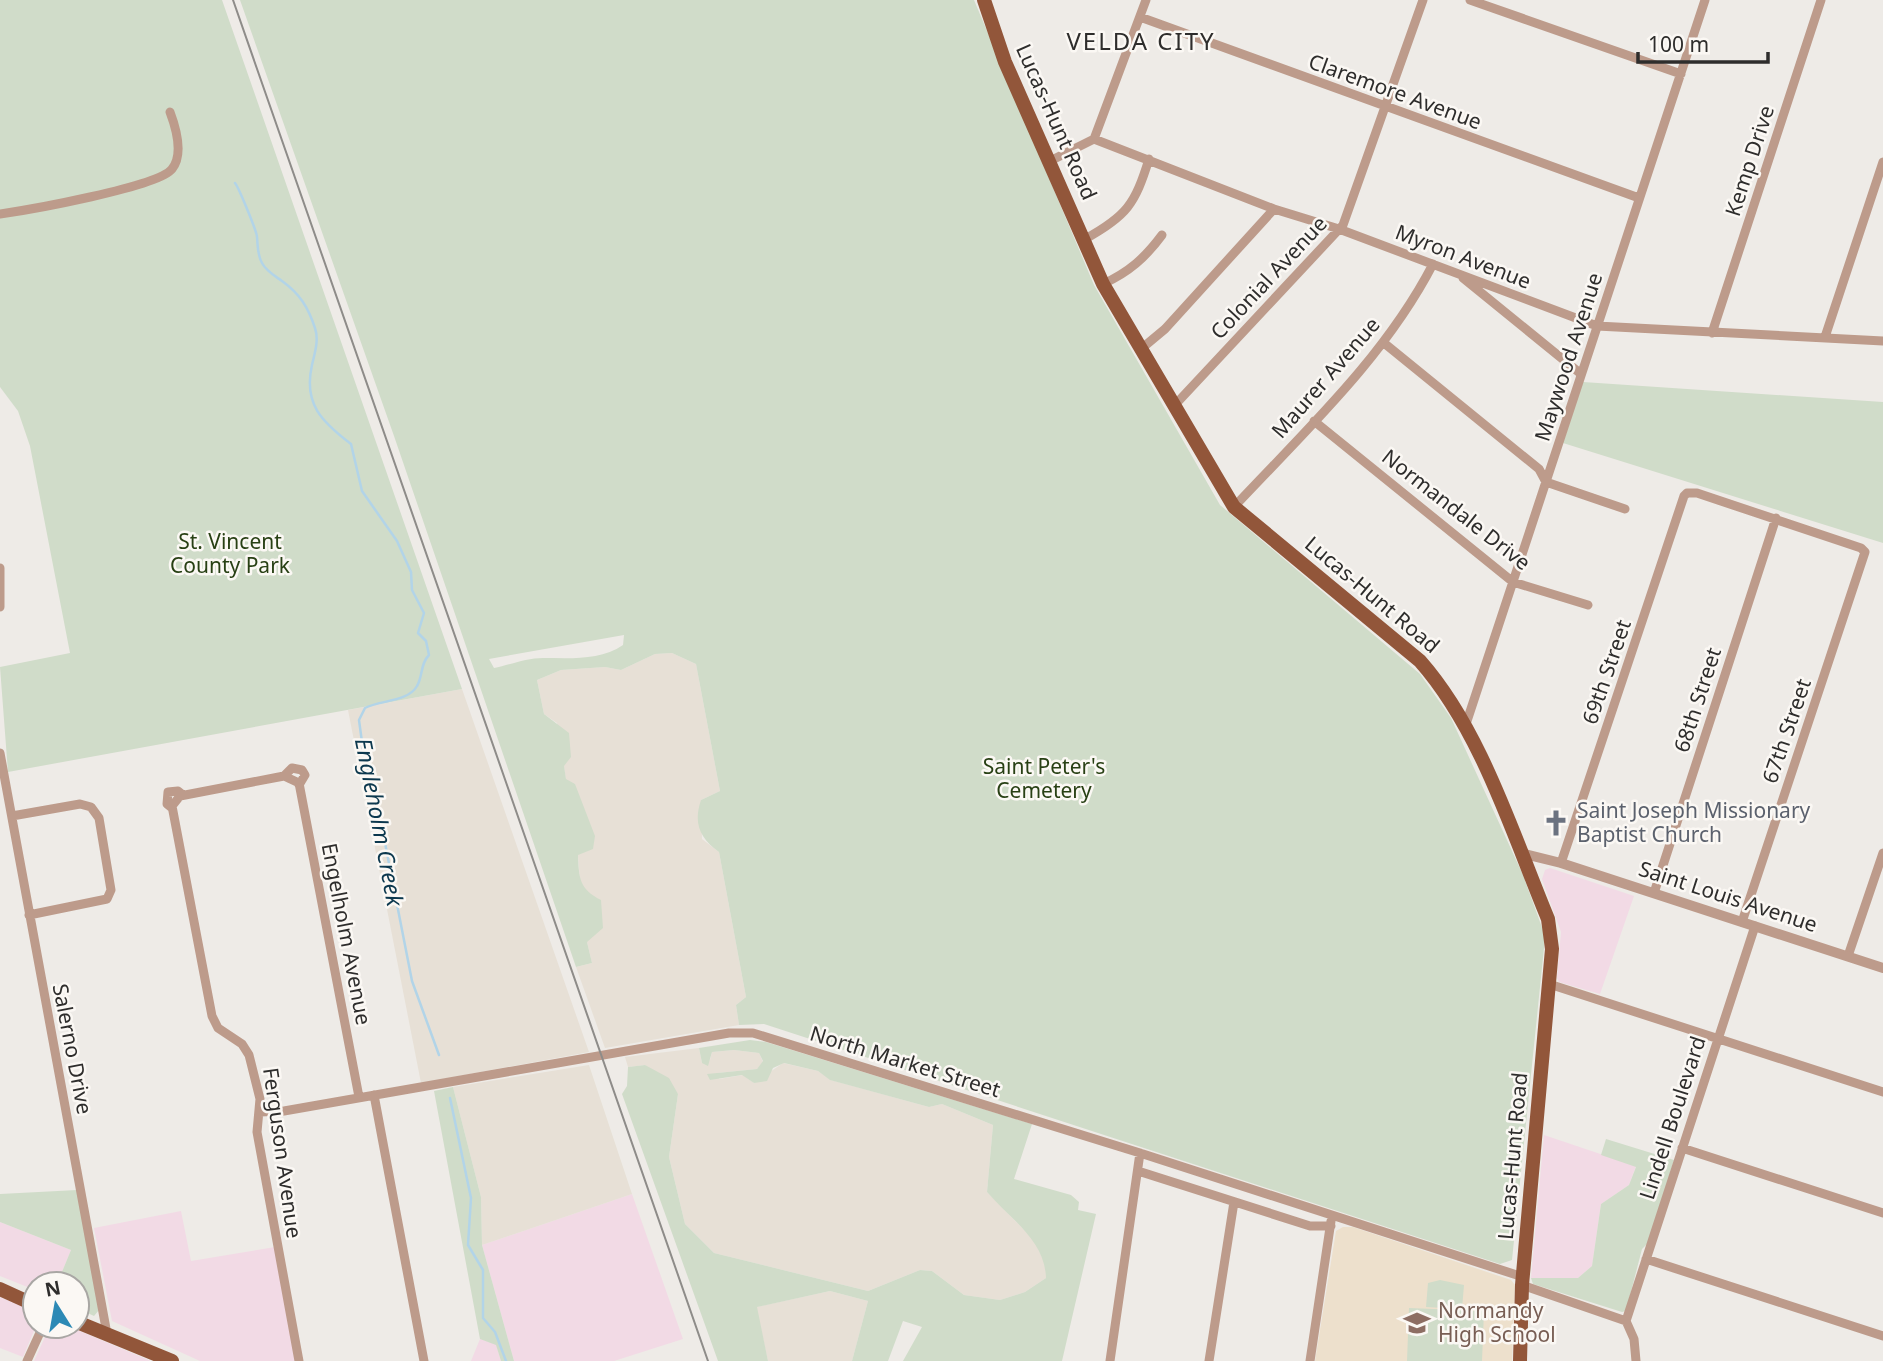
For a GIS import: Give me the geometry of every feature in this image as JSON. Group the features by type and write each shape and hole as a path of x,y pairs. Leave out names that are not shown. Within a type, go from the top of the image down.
{"main road":[{"name":"Lucas-Hunt Road","path":"984,0 1005,62 1051,161 1103,284 1234,507 1420,661 1466,724 1551,927 1549,984 1523,1281 1520,1361"},
{"path":"0,1289 21,1299"},
{"path":"91,1328 167,1360"}],"street":[{"path":"1051,161 1094,139 1146,0"},
{"name":"Colonial Avenue","path":"1174,407 1339,229 1423,0"},
{"path":"1470,0 1681,74"},
{"name":"Maywood Avenue","path":"1466,724 1705,0"},
{"name":"Kemp Drive","path":"1712,333 1821,0"},
{"name":"Claremore Avenue","path":"1140,17 1639,198"},
{"path":"0,214 120,190 167,173 174,164 178,146 170,112"},
{"name":"Myron Avenue","path":"1094,139 1273,209 1339,229 1597,326 1883,341"},
{"path":"1085,239 1113,224 1128,211 1138,193 1149,159"},
{"path":"1825,337 1883,162"},
{"path":"1141,349 1165,329 1273,209"},
{"path":"1103,284 1121,276 1146,258 1162,234"},
{"name":"Maurer Avenue","path":"1234,507 1384,343 1412,304 1433,264"},
{"path":"1458,274 1581,374"},
{"path":"1384,343 1539,469 1546,482 1625,509"},
{"name":"Normandale Drive","path":"1314,421 1513,582 1588,605"},
{"name":"69th Street","path":"1561,863 1687,493 1697,493 1776,519"},
{"name":"67th Street","path":"1742,922 1865,552 1861,548 1776,519"},
{"name":"68th Street","path":"1654,893 1776,519"},
{"path":"0,568 0,607"},
{"name":"Salerno Drive","path":"0,753 107,1334"},
{"name":"Engelholm Avenue","path":"177,801 292,780 359,1097"},
{"name":"Ferguson Avenue","path":"177,801 212,1016 218,1028 242,1045 249,1055 260,1112 257,1132 299,1361"},
{"path":"12,816 80,804 91,807 99,818 111,890 107,900 29,915"},
{"name":"Saint Louis Avenue","path":"1520,853 1561,863 1883,968"},
{"path":"1848,956 1883,853"},
{"name":"Lindell Boulevard","path":"1626,1321 1716,1038 1755,926"},
{"path":"1549,984 1883,1092"},
{"name":"North Market Street","path":"260,1112 284,1111 744,1032 1140,1153 1331,1221 1523,1281 1626,1321"},
{"path":"374,1095 424,1361"},
{"path":"1682,1148 1883,1213"},
{"path":"1110,1361 1140,1153"},
{"path":"1138,1171 1310,1226 1331,1221 1310,1361"},
{"path":"1209,1361 1234,1202"},
{"path":"1646,1259 1883,1336"},
{"path":"1626,1321 1634,1339 1636,1361"},
{"path":"27,1361 37,1340"}],"shaded area":[{"path":"672,653 696,664 720,791 701,800 702,839 719,852 746,997 736,1005 739,1025 605,1048 576,967 592,963 587,942 586,892 580,882 557,723 544,714 537,680 561,670 605,667 621,670 655,654"},
{"path":"462,689 589,1052 421,1083 348,710"},
{"path":"1550,868 1634,896 1600,994 1559,982 1557,978 1561,932 1542,879 1545,870"},
{"path":"699,1048 702,1063 710,1060 712,1052 734,1050 759,1053 763,1062 757,1069 717,1073 719,1079 743,1075 754,1083 783,1063 818,1071 831,1080 929,1107 942,1104 993,1125 987,1192 1034,1240 1046,1265 1046,1278 1025,1292 1000,1300 964,1295 932,1271 920,1270 868,1291 714,1253 685,1224 669,1157 678,1094 645,1065 628,1067 625,1057"},
{"path":"589,1065 632,1194 482,1245 481,1197 453,1087"},
{"path":"1544,1135 1636,1166 1629,1185 1601,1204 1592,1266 1578,1278 1531,1278"},
{"path":"632,1194 683,1339 614,1361 514,1361 482,1245"},
{"path":"181,1211 191,1261 275,1247 295,1361 200,1361 112,1321 94,1228"},
{"path":"0,1222 71,1250 63,1270 21,1270 21,1284 0,1276"},
{"name":"Normandy High School","path":"1343,1227 1353,1227 1511,1280 1515,1285 1512,1361 1315,1361 1336,1231"},
{"path":"830,1291 868,1301 852,1361 768,1361 756,1307"},
{"path":"0,1297 21,1306 21,1340 30,1340 23,1357 0,1348"},
{"path":"91,1336 151,1361 34,1361 44,1340 91,1340"},
{"path":"480,1339 496,1344 501,1361 471,1361"}],"green space":[{"name":"St. Vincent County Park","path":"0,0 222,0 462,689 8,772 0,667 70,653 30,446 18,411 0,387"},
{"name":"Saint Peter's Cemetery","path":"240,0 974,0 1094,285 1220,505 1420,674 1451,718 1523,875 1544,933 1544,948 1512,1260 1500,1264 764,1024 739,1025 736,1005 746,997 719,852 703,836 698,823 701,800 720,791 696,664 672,653 655,654 621,670 605,667 561,670 537,680 544,714 569,733 571,757 564,766 566,779 575,784 595,836 593,849 578,855 579,870 584,887 601,900 603,928 587,942 592,963 576,967 394,436","holes":["624,635 623,645 594,656 537,658 494,668 489,659"]},
{"path":"1583,382 1883,402 1883,543 1563,443"},
{"path":"750,1040 766,1042 1032,1124 1014,1179 1071,1195 1079,1202 1078,1210 1096,1214 1062,1361 903,1361 922,1327 903,1321 888,1361 852,1361 868,1301 830,1291 757,1307 768,1361 718,1361 622,1094 627,1086 628,1067 645,1065 669,1078 678,1094 669,1157 685,1224 714,1253 868,1291 920,1270 932,1271 964,1295 1000,1300 1025,1292 1046,1278 1040,1252 1033,1241 987,1192 993,1125 942,1104 929,1107 830,1080 818,1071 784,1063 773,1068 767,1081 754,1083 742,1075 710,1080 707,1074 757,1069 763,1061 759,1053 734,1050 712,1052 708,1066 702,1063 699,1048"},
{"path":"453,1087 481,1197 482,1245 514,1361 501,1361 496,1345 480,1339 434,1091"},
{"path":"1606,1139 1674,1160 1649,1242 1642,1249 1626,1311 1622,1312 1533,1284 1531,1278 1578,1278 1592,1266 1601,1204 1629,1185 1636,1167 1601,1155"},
{"path":"77,1190 99,1310 94,1316 91,1315 91,1270 63,1270 71,1250 0,1222 0,1194"},
{"path":"1440,1280 1464,1285 1462,1309 1426,1307 1428,1283"},
{"path":"1409,1308 1484,1311 1482,1361 1407,1361"}],"waterway":[{"name":"Engleholm Creek","path":"235,183 254,227 262,263 299,296 315,328 317,342 310,391 317,411 331,428 351,444 362,491 397,541 411,572 412,590 424,613 418,633 426,641 429,655 424,662 417,686 401,698 365,708 359,720 364,757 376,797 412,981 439,1055"},
{"name":"Engleholm Creek","path":"450,1098 471,1198 468,1245 483,1270 483,1318 495,1332 506,1361"}],"tram line":[{"path":"233,0 708,1361"}],"place":[{"name":"Saint Joseph Missionary Baptist Church","path":"1556,823"},
{"name":"Normandy High School","path":"1417,1323"}],"district":[{"name":"VELDA CITY","path":"1141,42"}]}
